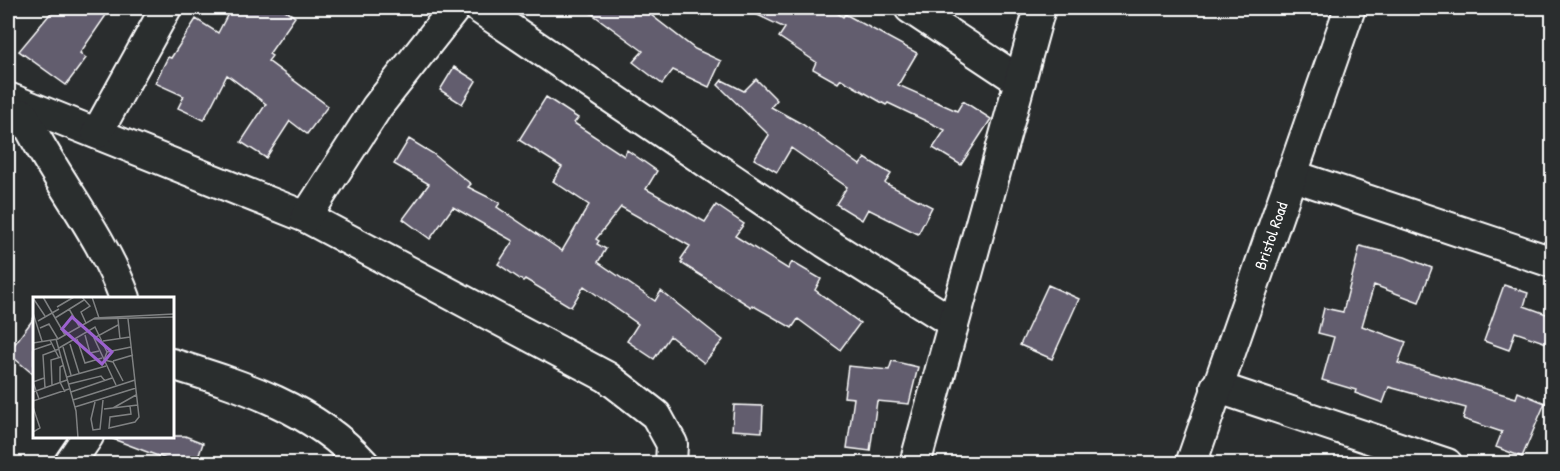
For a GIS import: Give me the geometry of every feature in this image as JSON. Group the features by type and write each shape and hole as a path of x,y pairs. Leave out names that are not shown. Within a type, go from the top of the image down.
{"street":[{"path":"97,133 166,8"},
{"path":"306,217 377,108 455,8"},
{"path":"479,8 825,242 952,322"},
{"path":"910,8 1020,81"},
{"path":"915,464 952,322 1040,8"},
{"name":"Bristol Road","path":"1191,464 1350,8"},
{"path":"17,112 97,133 306,217 607,377 656,415 672,444 670,464"},
{"path":"17,112 108,256 125,297"},
{"path":"1292,175 1552,262"},
{"path":"174,365 273,399 314,420 344,442 364,464"},
{"path":"1216,387 1448,464"},
{"path":"69,464 87,438"}],"building":[{"path":"55,8 111,8 80,53 86,58 66,85 19,51"},
{"path":"231,8 282,8 295,17 269,54 272,56 268,61 328,106 307,134 290,121 266,158 241,142 266,104 227,75 204,120 178,108 184,96 155,83 168,57 171,58 196,19 218,33"},
{"path":"584,8 642,8 695,49 721,61 709,87 673,70 662,84 633,62 643,51"},
{"path":"743,8 830,8 843,17 845,14 917,53 898,85 957,111 963,101 991,119 961,165 933,148 945,130 888,103 886,105 841,79 838,83 813,69 816,62 779,37 785,28"},
{"path":"454,67 476,81 462,104 440,90"},
{"path":"756,79 777,100 771,107 802,124 860,165 865,158 891,174 885,183 932,207 918,234 868,209 862,220 836,204 847,187 791,148 777,172 754,159 769,135 718,85 722,80 744,91"},
{"path":"546,97 578,118 574,123 624,156 627,150 657,171 646,189 705,222 716,205 744,224 735,236 788,269 792,262 821,279 815,290 860,323 840,350 798,319 792,328 752,305 751,307 681,263 683,261 681,259 690,246 621,207 596,239 599,241 597,244 606,249 598,262 655,301 661,291 723,340 704,363 670,336 654,359 627,341 638,324 584,286 571,307 525,279 523,281 498,264 513,241 453,207 430,239 403,219 429,184 394,164 409,139 432,153 471,184 468,187 500,203 497,207 562,251 589,205 553,181 562,167 519,140"},
{"path":"1360,246 1405,257 1432,268 1419,302 1374,285 1362,326 1406,342 1398,363 1516,398 1518,392 1545,403 1522,457 1496,447 1502,432 1463,419 1466,408 1389,387 1383,403 1355,393 1356,390 1322,380 1334,337 1318,333 1324,308 1343,312"},
{"path":"1048,285 1079,299 1052,359 1020,345"},
{"path":"1504,285 1528,293 1524,306 1552,316 1552,345 1515,332 1509,350 1484,341"},
{"path":"33,319 33,374 8,353"},
{"path":"892,361 918,367 909,404 877,401 870,451 847,448 854,398 844,397 848,366 889,370"},
{"path":"734,405 763,406 762,432 732,430"},
{"path":"185,436 203,443 196,464 179,464 113,439"}]}
